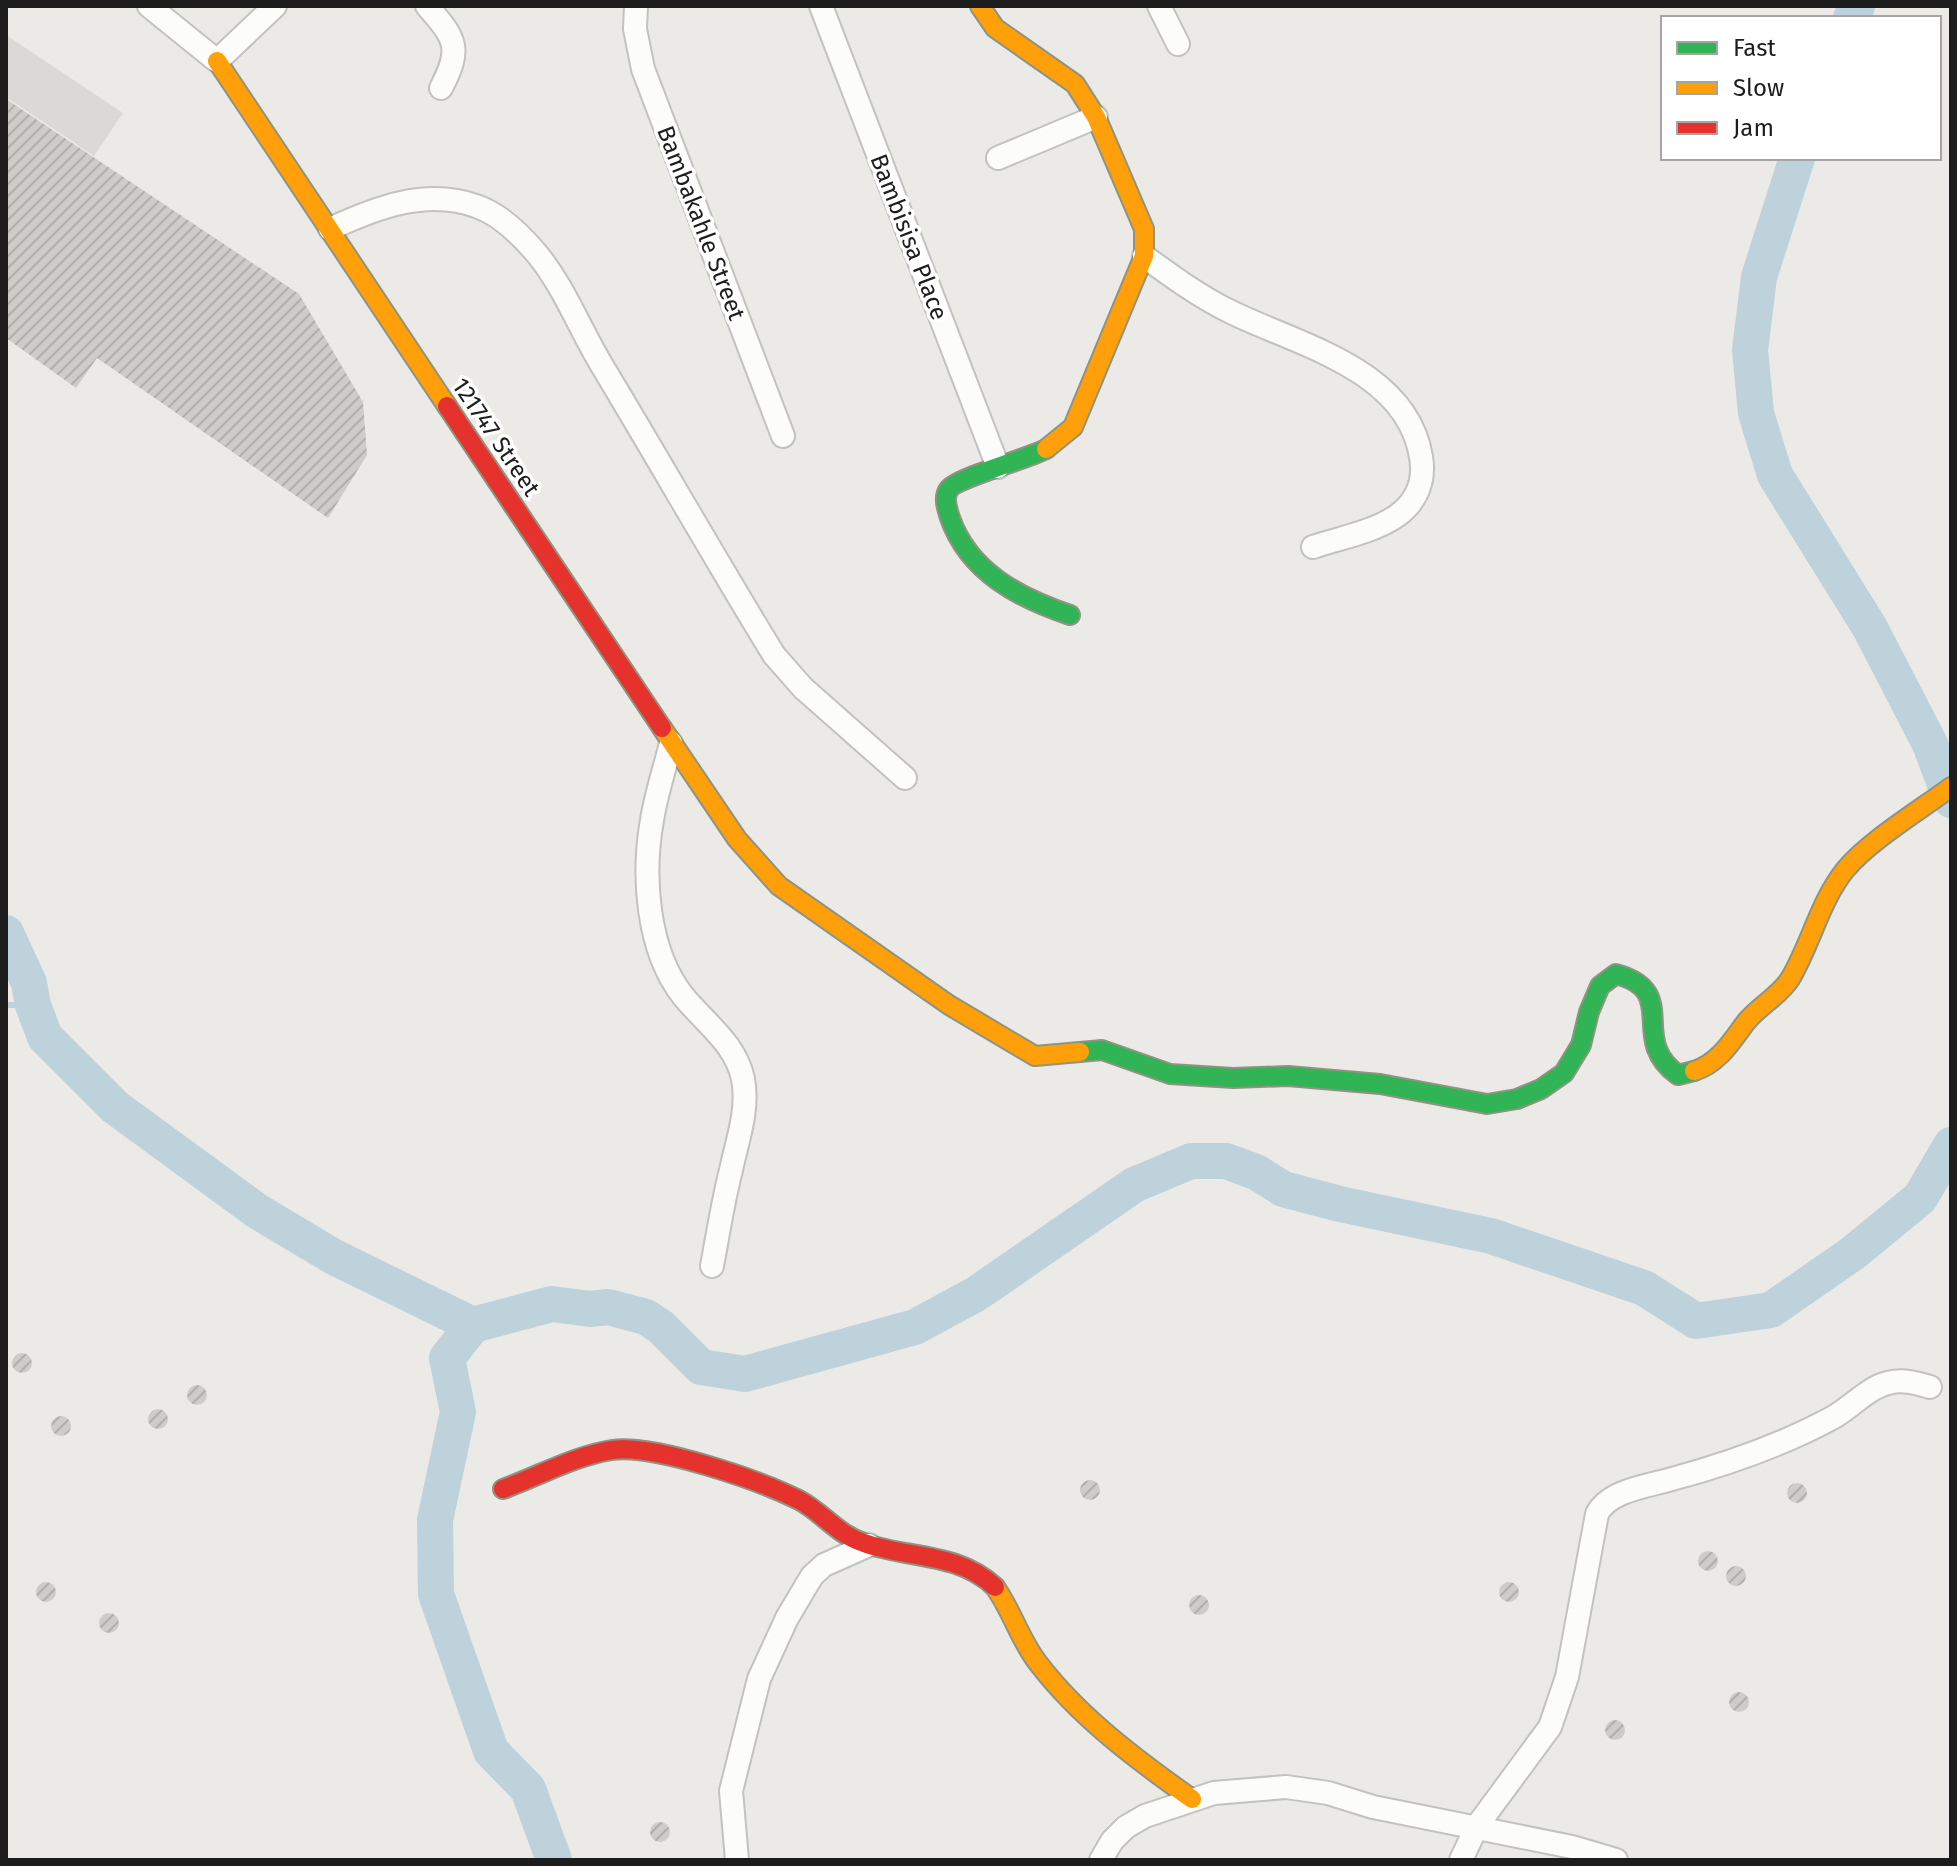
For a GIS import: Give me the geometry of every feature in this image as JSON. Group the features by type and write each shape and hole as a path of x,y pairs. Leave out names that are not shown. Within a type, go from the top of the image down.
{"street":[{"path":"149,6 217,61 275,6"},
{"path":"427,6 453,37 451,69 441,88"},
{"name":"Bambakahle Street","path":"636,6 638,48 647,81 783,436"},
{"name":"Bambisisa Place","path":"821,6 998,467"},
{"path":"980,6 995,28 1075,84 1096,117 1139,213 1146,241 1144,256 1108,350 1073,427 1054,446 950,486 945,499 952,528 966,552 995,579 1037,606 1070,615"},
{"path":"1159,6 1178,44"},
{"name":"121747 Street","path":"217,61 737,839 779,886 949,1005 1035,1056 1102,1050 1170,1074 1233,1078 1288,1076 1380,1084 1487,1104 1517,1099 1541,1089 1564,1073 1581,1045 1589,1012 1600,986 1616,974 1629,976 1645,988 1652,1004 1655,1050 1663,1065 1678,1075 1699,1070 1722,1054 1750,1017 1787,983 1807,949 1823,904 1846,869 1951,787"},
{"path":"998,158 1096,117"},
{"path":"330,229 370,210 405,201 447,200 475,205 497,216 515,231 556,280 598,358 774,655 803,688 905,778"},
{"path":"1144,256 1228,311 1341,361 1373,382 1394,402 1410,426 1423,468 1419,489 1410,505 1395,518 1313,547"},
{"path":"671,743 652,820 649,848 652,927 669,974 734,1054 744,1083 741,1130 712,1266"},
{"path":"1461,1860 1477,1826 1550,1727 1567,1677 1600,1507 1636,1489 1693,1473 1773,1444 1832,1418 1875,1388 1888,1383 1907,1381 1930,1387"},
{"path":"503,1489 557,1466 615,1450 636,1449 797,1499 844,1533 869,1545 952,1562 975,1571 988,1580 1002,1599 1031,1654 1051,1680 1154,1773 1192,1799"},
{"path":"737,1860 731,1791 759,1679 787,1618 812,1576 824,1565 869,1545"},
{"path":"1101,1860 1112,1841 1126,1827 1145,1816 1192,1799 1227,1792 1297,1788 1328,1793 1373,1807 1572,1847 1616,1860"}],"shaded area":[{"path":"6,35 123,113 94,156 6,97"}],"building":[{"path":"6,99 299,294 363,402 367,455 328,518 97,358 76,388 6,338"},
{"path":"22,1353 29,1356 32,1363 29,1370 22,1373 15,1370 12,1363 15,1356"},
{"path":"197,1385 204,1388 207,1395 204,1402 197,1405 190,1402 187,1395 190,1388"},
{"path":"158,1409 165,1412 168,1419 165,1426 158,1429 151,1426 148,1419 151,1412"},
{"path":"61,1416 68,1419 71,1426 68,1433 61,1436 54,1433 51,1426 54,1419"},
{"path":"1090,1480 1097,1483 1100,1490 1097,1497 1090,1500 1083,1497 1080,1490 1083,1483"},
{"path":"1797,1483 1804,1486 1807,1493 1804,1500 1797,1503 1790,1500 1787,1493 1790,1486"},
{"path":"1708,1551 1715,1554 1718,1561 1715,1568 1708,1571 1701,1568 1698,1561 1701,1554"},
{"path":"1736,1566 1743,1569 1746,1576 1743,1583 1736,1586 1729,1583 1726,1576 1729,1569"},
{"path":"46,1582 53,1585 56,1592 53,1599 46,1602 39,1599 36,1592 39,1585"},
{"path":"1509,1582 1516,1585 1519,1592 1516,1599 1509,1602 1502,1599 1499,1592 1502,1585"},
{"path":"1199,1595 1206,1598 1209,1605 1206,1612 1199,1615 1192,1612 1189,1605 1192,1598"},
{"path":"109,1613 116,1616 119,1623 116,1630 109,1633 102,1630 99,1623 102,1616"},
{"path":"1739,1692 1746,1695 1749,1702 1746,1709 1739,1712 1732,1709 1729,1702 1732,1695"},
{"path":"1615,1720 1622,1723 1625,1730 1622,1737 1615,1740 1608,1737 1605,1730 1608,1723"},
{"path":"660,1822 667,1825 670,1832 667,1839 660,1842 653,1839 650,1832 653,1825"}],"waterway":[{"path":"1852,16 1857,6"},
{"path":"1796,160 1759,277 1750,350 1756,413 1775,475 1870,628 1930,744 1951,800"},
{"path":"6,933 29,983 33,1005 45,1037 115,1107 257,1211 334,1257 473,1325 552,1304 590,1309 608,1307 646,1317 661,1327 701,1367 745,1374 915,1327 976,1294 1134,1185 1191,1161 1226,1161 1256,1172 1283,1189 1491,1236 1644,1288 1696,1321 1771,1310 1853,1253 1920,1198 1951,1145"},
{"path":"6,1005 33,1005"},
{"path":"473,1325 447,1358 458,1412 435,1520 436,1594 491,1751 528,1789 554,1860"}],"traffic: fast":[{"path":"1046,449 955,485 947,492 946,503 959,537 983,568 1015,591 1070,615"},
{"path":"1080,1052 1102,1050 1170,1074 1233,1078 1288,1076 1380,1084 1487,1104 1517,1099 1541,1089 1564,1073 1581,1045 1589,1012 1600,986 1616,974 1636,982 1646,992 1651,1004 1656,1047 1663,1061 1678,1075 1694,1071"}],"traffic: slow":[{"path":"980,6 995,28 1075,84 1096,117 1144,229 1144,256 1073,427 1046,449"},
{"path":"217,61 447,406"},
{"path":"662,728 737,839 779,886 949,1005 1035,1056 1080,1052"},
{"path":"1694,1071 1717,1057 1751,1016 1790,979 1828,896 1845,870 1881,837 1951,787"},
{"path":"995,1587 1032,1654 1054,1683 1110,1737 1192,1799"}],"traffic: jam":[{"path":"447,406 662,728"},
{"path":"503,1489 598,1453 612,1450 653,1452 759,1483 799,1500 855,1539 881,1548 949,1562 981,1576 995,1587"}]}
